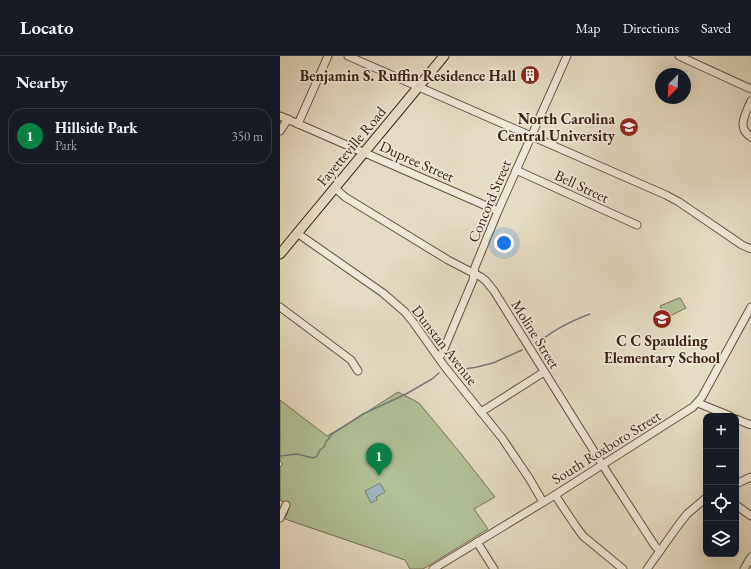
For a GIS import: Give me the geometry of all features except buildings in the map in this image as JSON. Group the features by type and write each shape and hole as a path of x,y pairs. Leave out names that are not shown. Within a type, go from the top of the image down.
{"main road":[{"name":"Fayetteville Road","path":"280,254 444,56"}],"street":[{"path":"298,124 328,56"},
{"path":"348,56 679,202 751,251"},
{"name":"Concord Street","path":"439,358 473,280 475,267 498,211 567,56"},
{"path":"679,56 751,89"},
{"path":"751,101 743,124 746,133 751,137"},
{"name":"Dupree Street","path":"280,116 498,211"},
{"path":"280,131 288,120"},
{"name":"Bell Street","path":"516,170 636,225"},
{"name":"Moline Street","path":"335,188 346,197 441,256 486,281 602,465 655,546 660,551"},
{"name":"Dunstan Avenue","path":"297,233 383,293 405,312 451,374 511,450 543,502"},
{"name":"South Roxboro Street","path":"434,569 556,495 687,412 698,403 751,306"},
{"path":"280,307 351,360 358,371"},
{"path":"481,412 544,372"},
{"path":"698,403 723,413"},
{"path":"739,420 751,425"},
{"path":"739,482 751,476"},
{"path":"556,495 583,536 623,569"},
{"path":"647,569 687,514 703,501"},
{"path":"280,518 286,506"},
{"path":"739,507 751,516"},
{"path":"477,542 494,569"},
{"path":"744,569 751,558"}],"green space":[{"path":"679,298 686,308 666,318 660,306"},
{"path":"398,392 419,403 495,497 474,509 488,529 423,569 410,569 405,560 285,519 290,505 280,500 280,467 283,464 280,461 280,400 327,436"}],"water":[{"path":"380,483 385,492 376,497 377,500 371,503 365,491"}],"waterway":[{"path":"536,345 548,335 590,314"},
{"path":"459,370 493,363 522,350"},
{"path":"280,456 297,454 313,458 317,456 332,434 363,414 406,394 432,379 439,373"}],"place":[{"name":"Benjamin S. Ruffin Residence Hall","path":"530,75"},
{"name":"North Carolina Central University","path":"629,127"},
{"name":"C C Spaulding Elementary School","path":"662,319"},
{"name":"Hillside Park","path":"379,476"}]}
